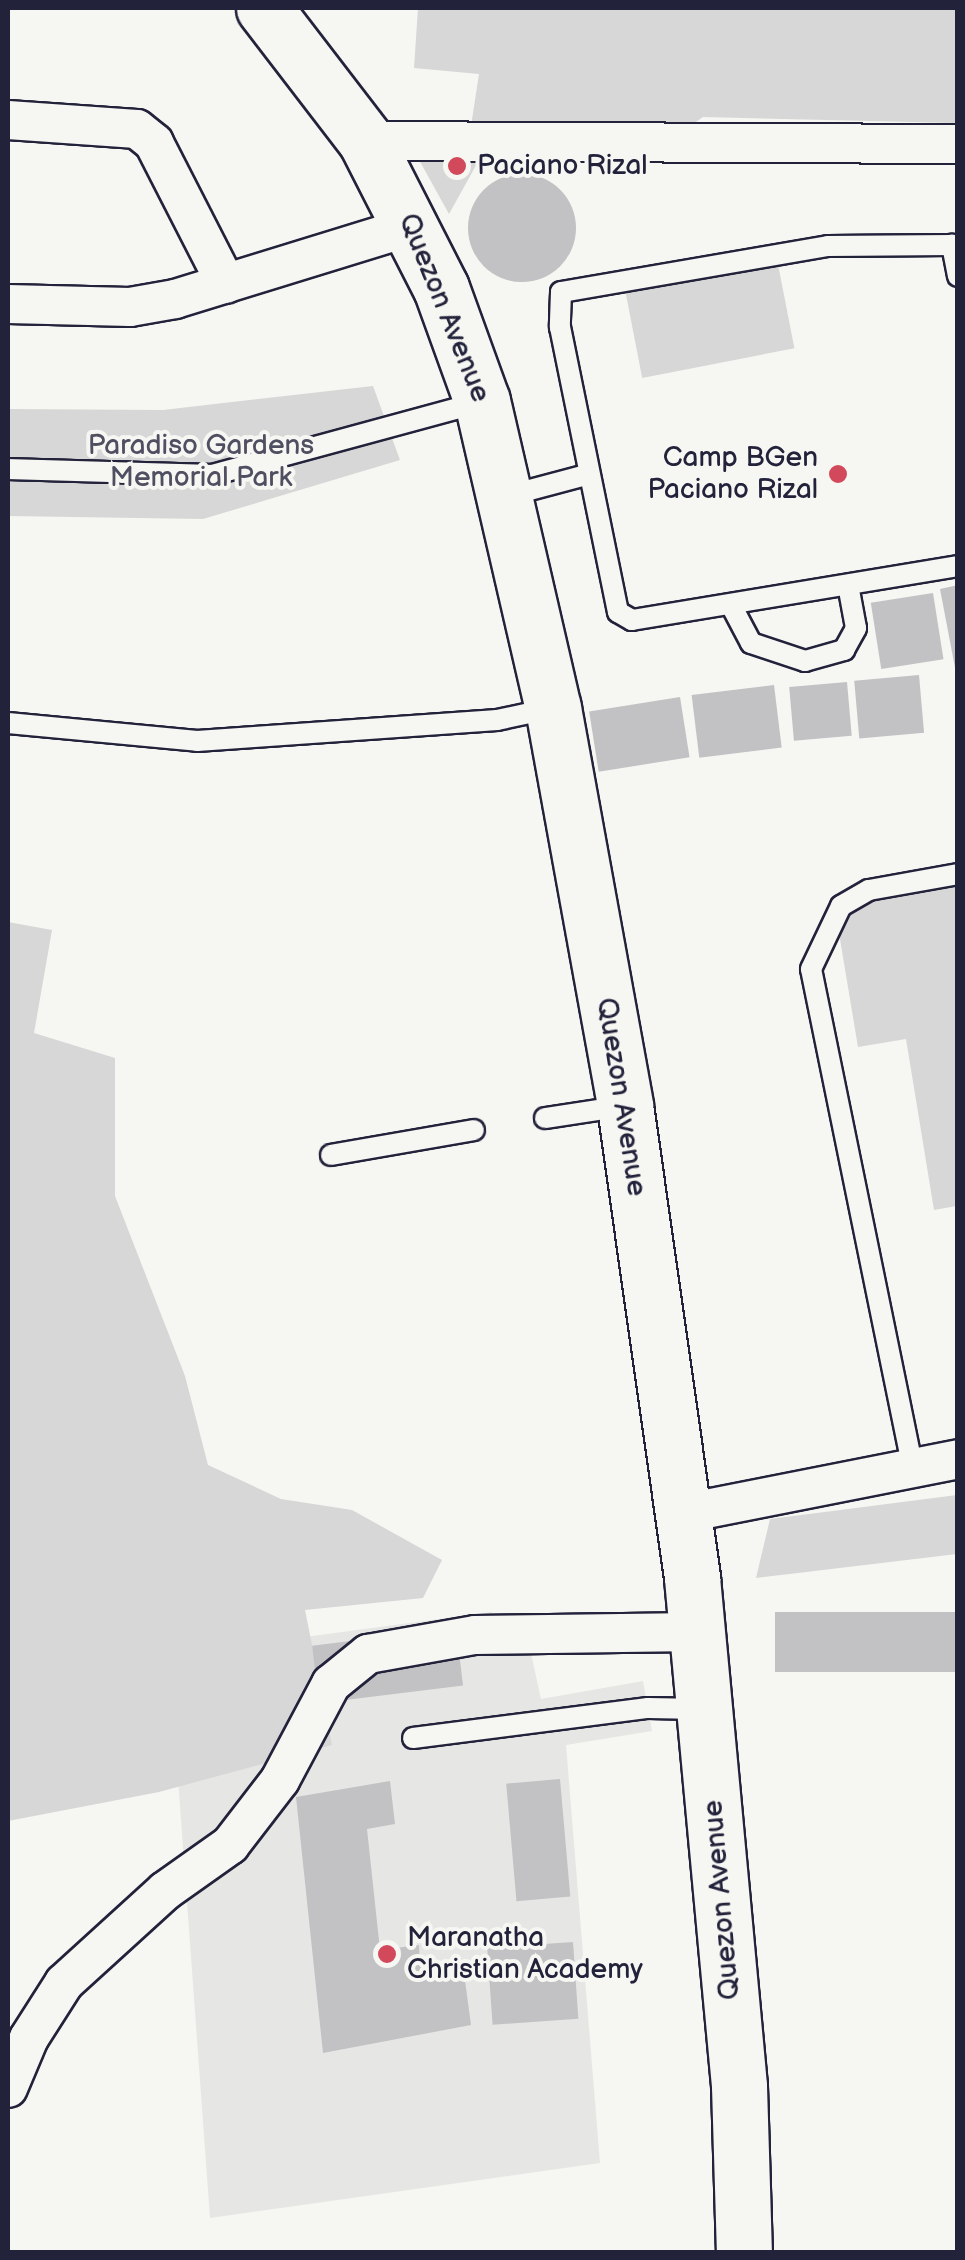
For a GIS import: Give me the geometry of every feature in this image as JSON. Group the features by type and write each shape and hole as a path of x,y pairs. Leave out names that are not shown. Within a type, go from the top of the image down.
{"main road":[{"name":"Quezon Avenue","path":"264,8 366,141 413,226 482,401 553,708 625,1106 696,1632 739,2086 744,2252"}],"street":[{"path":"8,120 137,129 154,144 226,284"},
{"path":"366,141 958,144"},
{"path":"8,304 130,307 226,284 413,226"},
{"path":"680,1514 958,1459"},
{"path":"8,2088 28,2038 64,1983 165,1891 230,1846 280,1780 331,1684 368,1654 475,1635 696,1632"}],"lane":[{"path":"958,276 952,245 828,246 561,292 560,327 586,475 618,612 632,620 958,566"},
{"path":"8,469 212,475 482,401"},
{"path":"507,496 586,475"},
{"path":"731,605 751,642 805,661 844,650 856,628 848,586"},
{"path":"8,724 197,741 498,720 553,708"},
{"path":"913,1468 811,969 842,906 869,890 958,874"},
{"path":"545,1118 625,1106"},
{"path":"330,1155 474,1130"},
{"path":"413,1738 648,1708 702,1709"}],"shaded area":[{"name":"Maranatha Christian Academy","path":"492,1612 503,1652 530,1649 541,1699 643,1681 652,1731 566,1745 600,2163 210,2218 169,1655"}],"green space":[{"path":"418,8 957,8 957,123 703,117 693,124 471,126 479,74 414,68"},
{"path":"418,158 479,160 449,214"},
{"path":"777,259 794,348 642,378 625,289"},
{"name":"Paradiso Gardens Memorial Park","path":"373,386 400,460 203,519 8,516 8,409 163,410"},
{"path":"957,881 957,1206 934,1210 906,1039 858,1047 834,903"},
{"path":"8,922 52,930 34,1033 115,1058 115,1196 185,1376 208,1465 281,1499 352,1510 442,1560 423,1598 305,1610 332,1745 159,1792 8,1821"},
{"path":"957,1495 957,1554 756,1578 770,1519"}],"building":[{"path":"522,174 543,178 560,190 572,207 576,228 572,249 560,266 543,278 522,282 501,278 484,266 472,249 468,228 472,207 484,190 501,178"},
{"path":"958,585 958,673 956,673 940,589"},
{"path":"933,593 943,659 881,669 871,603"},
{"path":"919,675 924,733 859,738 854,681"},
{"path":"847,682 852,736 794,741 789,687"},
{"path":"774,685 782,748 699,758 692,695"},
{"path":"680,697 690,757 599,772 589,711"},
{"path":"775,1612 958,1612 958,1672 775,1672"},
{"path":"456,1628 463,1686 319,1703 312,1646"},
{"path":"560,1779 570,1897 516,1901 506,1784"},
{"path":"390,1781 395,1824 367,1829 380,1950 419,1945 420,1967 462,1958 471,2025 323,2053 296,1797"},
{"path":"573,1942 578,2019 493,2025 487,1948"}],"place":[{"name":"Paciano Rizal","path":"457,166"},
{"name":"Camp BGen Paciano Rizal","path":"838,474"},
{"name":"Maranatha Christian Academy","path":"387,1954"}]}
